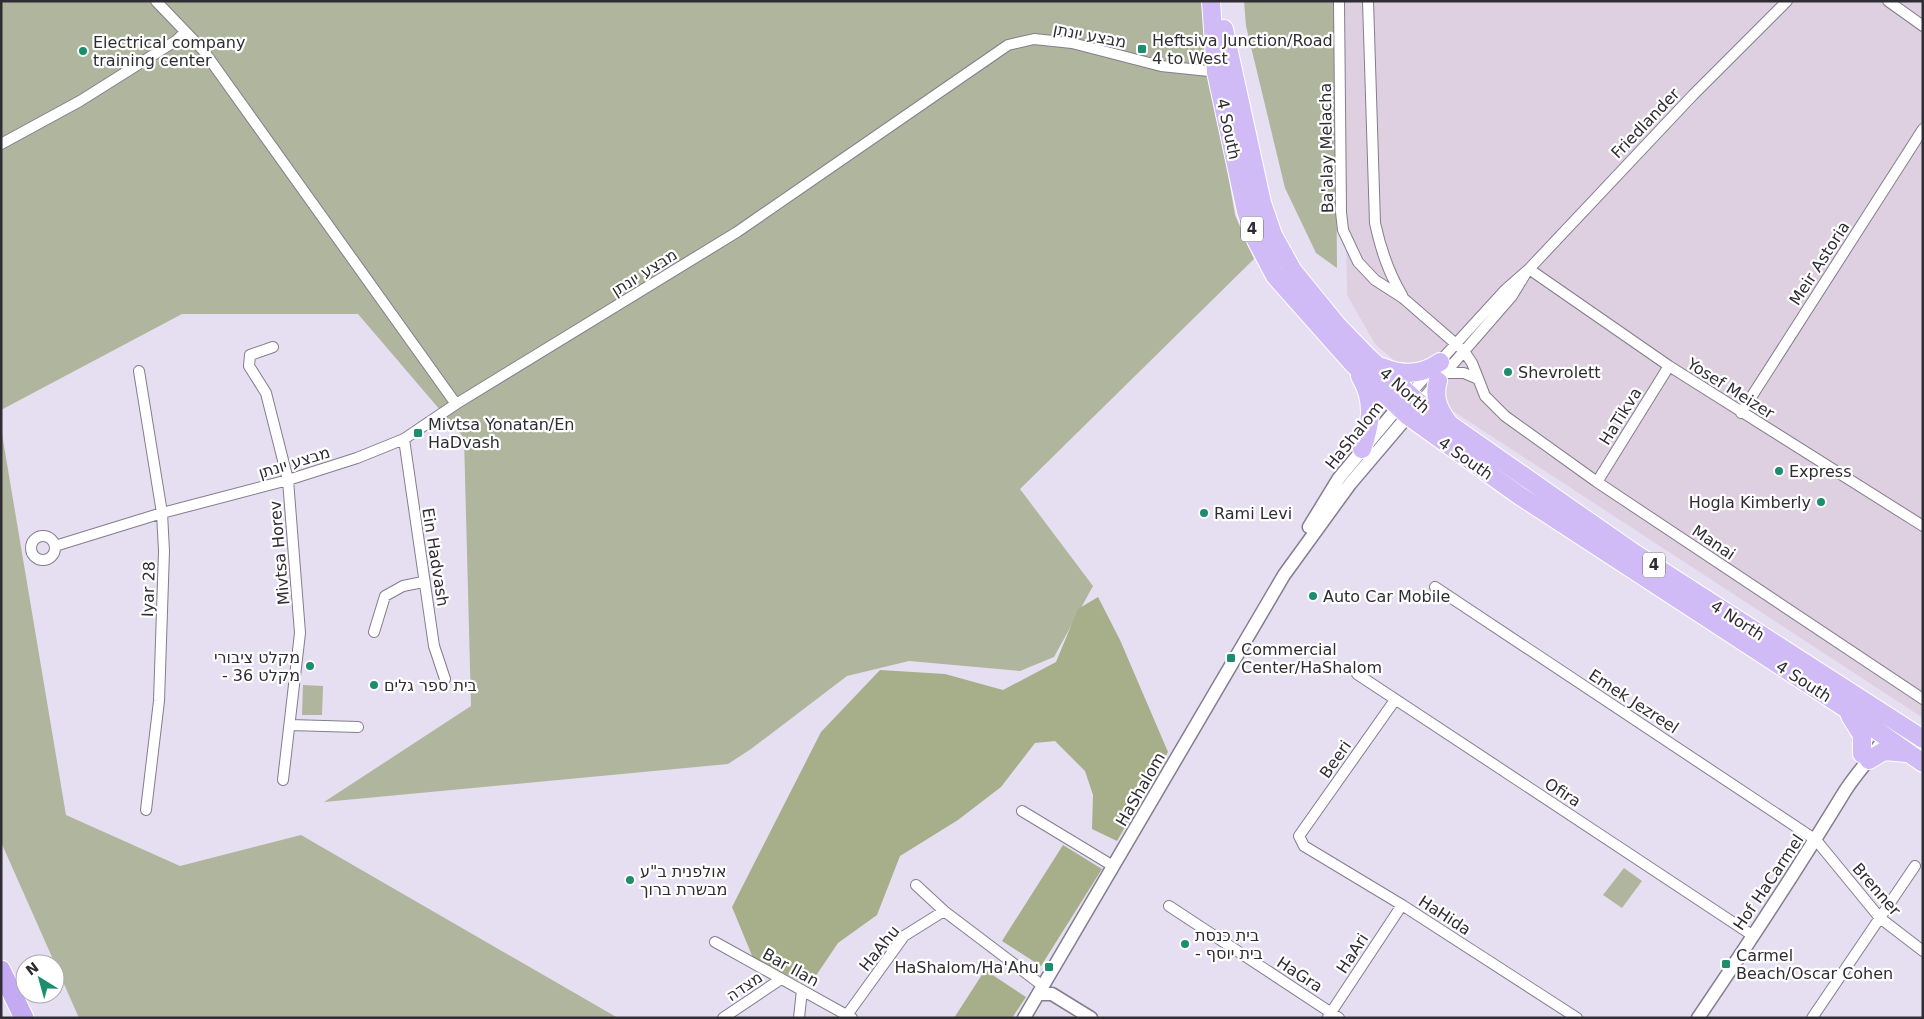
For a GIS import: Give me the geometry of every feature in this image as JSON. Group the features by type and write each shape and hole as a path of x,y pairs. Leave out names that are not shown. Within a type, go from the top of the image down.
{"highway":[{"name":"4 South","path":"1212,1 1246,211 1256,240 1275,276 1354,365 1520,496 1842,706 1916,759"},
{"name":"4 North","path":"1221,1 1224,28 1224,72 1262,203 1273,234 1293,272 1337,325 1376,364 1408,406 1451,427 1631,550 1923,739"},
{"path":"1376,364 1405,373 1429,370 1441,372 1436,388 1438,404 1451,427"},
{"path":"1354,365 1371,400 1368,431 1362,449"},
{"path":"1842,706 1857,724 1862,735 1866,757 1894,750 1916,759"},
{"path":"1,970 24,1018"}],"street":[{"path":"156,1 184,32 204,50 456,404"},
{"name":"Ba'alay Melacha","path":"1339,1 1341,212 1343,230 1358,262 1375,280 1404,298 1460,347"},
{"name":"Ba'alay Melacha","path":"1368,1 1375,223 1389,274 1404,298"},
{"name":"Friedlander","path":"1408,406 1441,372 1460,347 1512,296 1529,269 1660,129 1786,1"},
{"path":"1888,1 1923,26"},
{"path":"1,144 80,101 177,40 184,32"},
{"name":"מבצע יונתן","path":"55,546 162,513 288,480 357,458 404,439 456,404 737,232 1008,46 1034,40 1072,43 1162,66 1224,72"},
{"name":"Meir Astoria","path":"1741,413 1923,129"},
{"name":"Yosef Meizer","path":"1529,269 1669,366 1741,413 1923,526"},
{"name":"Mivtsa Horev","path":"273,347 250,355 249,366 266,393 288,480 300,633 283,780"},
{"name":"Manai","path":"1460,347 1472,363 1485,396 1505,416 1597,482 1923,699"},
{"name":"HaTikva","path":"1597,482 1669,366"},
{"name":"Iyar 28","path":"139,371 162,513 164,551 159,701 146,810"},
{"path":"1441,372 1464,373 1478,379"},
{"name":"Friedlander","path":"1408,406 1441,372"},
{"name":"HaShalom","path":"1284,576 1300,541 1339,478 1362,449 1408,406"},
{"name":"HaShalom","path":"1024,1018 1284,576 1408,406"},
{"name":"Ein Hadvash","path":"404,439 423,582 434,646 445,679"},
{"path":"374,632 385,596 403,586 423,582"},
{"name":"Emek Jezreel","path":"1435,588 1816,840"},
{"name":"Ofira","path":"1357,674 1752,935"},
{"name":"Beeri","path":"1299,836 1395,700"},
{"name":"Hof HaCarmel","path":"1703,1016 1752,935 1816,840 1866,757 1894,719"},
{"path":"290,725 358,727"},
{"path":"1022,811 1113,866"},
{"name":"HaHida","path":"1299,836 1304,846 1402,905 1578,1018"},
{"name":"Brenner","path":"1816,840 1880,918 1923,951"},
{"path":"1812,1018 1914,866"},
{"path":"916,885 944,911 1040,990 1052,994 1091,1018"},
{"name":"HaAri","path":"1332,1016 1402,905"},
{"name":"HaGra","path":"1169,906 1332,1016"},
{"name":"HaAhu","path":"849,1016 904,936 944,911"},
{"name":"Bar Ilan","path":"715,942 849,1016"},
{"name":"מצדה","path":"723,1018 781,979"},
{"path":"799,1018 802,990"}],"shaded area":[{"path":"1342,1 1923,1 1923,718 1450,409 1375,344 1347,295"}],"green space":[{"path":"1,1 1203,1 1208,59 1235,215 1254,259 1020,489 1093,586 1054,657 1020,671 909,661 847,676 751,749 728,764 324,802 471,706 464,438 358,314 182,314 1,410"},
{"path":"1244,1 1335,1 1337,268 1316,253 1285,188 1246,26"},
{"path":"1,428 66,815 180,866 301,835 618,1018 79,1018 65,986 65,954 51,954 1,842"},
{"path":"1098,597 1120,640 1168,752 1117,841 1092,829 1093,795 1085,771 1055,741 1035,743 1001,787 958,820 900,856 877,915 838,943 809,986 753,958 732,907 821,732 880,670 945,674 1003,690 1056,662 1078,609"},
{"path":"303,685 323,686 322,715 302,715"},
{"path":"1063,845 1102,869 1041,966 1002,941"},
{"path":"1624,868 1642,881 1622,908 1603,895"},
{"path":"985,970 1026,997 1012,1018 954,1018"}],"place":[{"name":"Heftsiva Junction/Road 4 to West","path":"1142,49"},
{"name":"Electrical company training center","path":"83,51"},
{"name":"Shevrolett","path":"1508,372"},
{"name":"Mivtsa Yonatan/En HaDvash","path":"418,433"},
{"name":"Express","path":"1779,471"},
{"name":"Hogla Kimberly","path":"1821,502"},
{"name":"Rami Levi","path":"1204,513"},
{"name":"Auto Car Mobile","path":"1313,596"},
{"name":"Commercial Center/HaShalom","path":"1231,658"},
{"name":"מקלט ציבורי - מקלט 36","path":"310,666"},
{"name":"בית ספר גלים","path":"374,685"},
{"name":"אולפנית ב\"ע מבשרת ברוך","path":"630,880"},
{"name":"בית כנסת - בית יוסף","path":"1185,944"},
{"name":"Carmel Beach/Oscar Cohen","path":"1726,964"},
{"name":"HaShalom/Ha'Ahu","path":"1049,967"}]}
